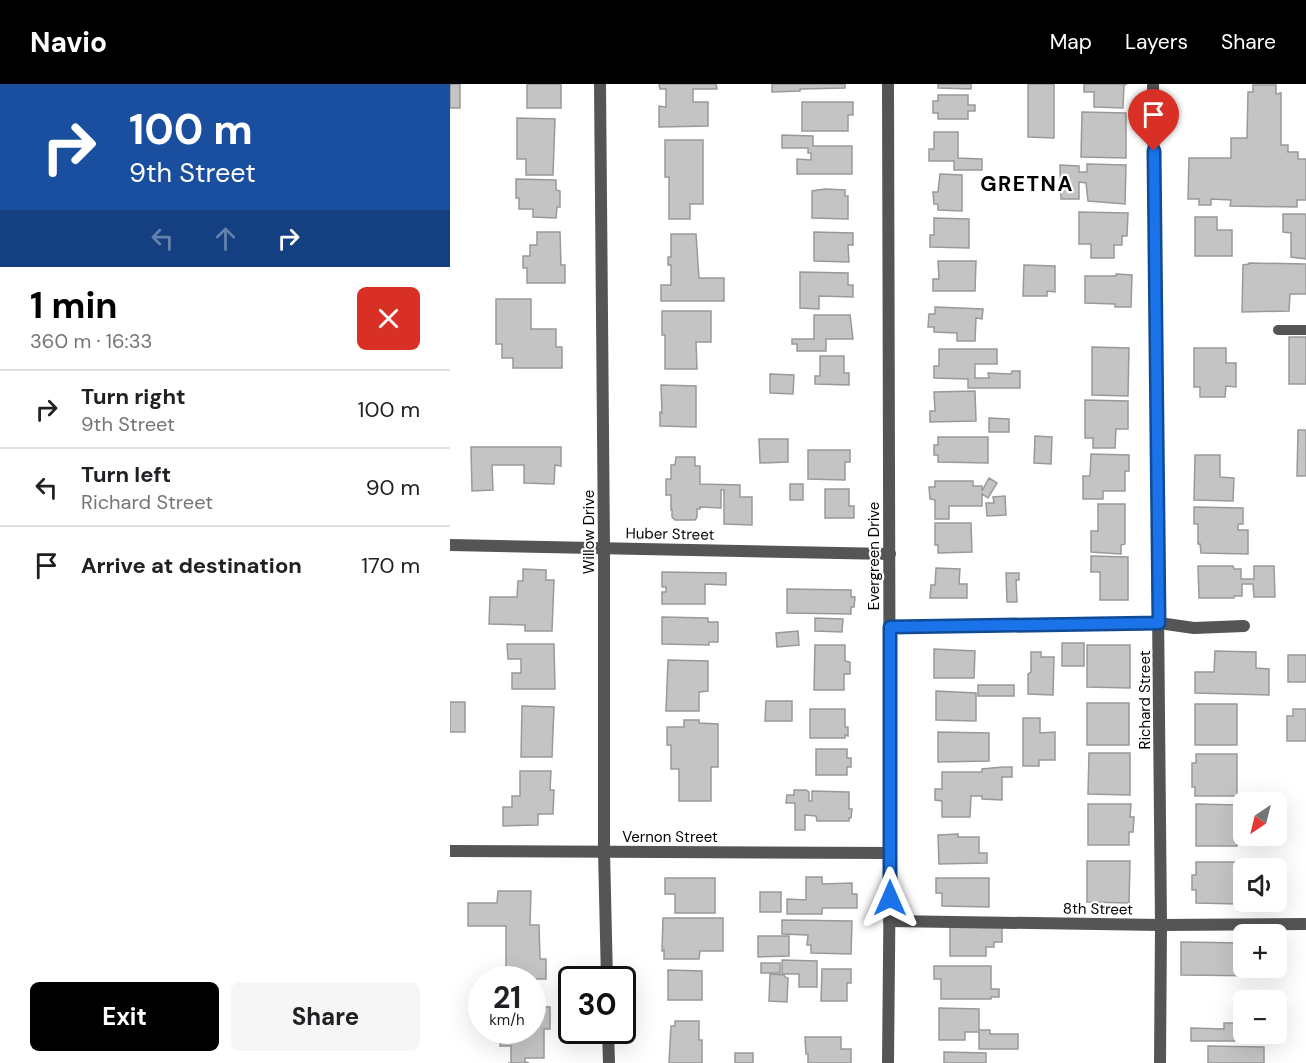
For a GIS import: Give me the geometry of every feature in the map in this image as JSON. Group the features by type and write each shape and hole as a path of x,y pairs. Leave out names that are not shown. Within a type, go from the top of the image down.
{"street":[{"name":"Willow Drive","path":"600,84 604,851 607,966"},
{"name":"Evergreen Drive","path":"888,84 890,554 888,1063"},
{"name":"Richard Street","path":"1153,84 1159,623 1160,1063"},
{"name":"Huber Street","path":"450,545 890,554"},
{"path":"890,627 1159,623 1194,628 1245,626"},
{"name":"Vernon Street","path":"450,851 890,853"},
{"name":"8th Street","path":"890,921 1161,925 1306,924"},
{"path":"608,1044 609,1063"}],"lane":[{"path":"1278,330 1306,330"}],"building":[{"path":"450,84 460,84 460,108 450,108"},
{"path":"527,84 561,84 561,108 527,108"},
{"path":"659,84 716,84 717,89 693,89 693,102 708,102 708,126 659,127 659,106 666,107 666,89 660,89"},
{"path":"772,84 845,84 845,88 772,92"},
{"path":"938,84 971,84 971,89 938,88"},
{"path":"1028,84 1054,84 1054,138 1028,137"},
{"path":"1084,84 1127,84 1124,85 1123,108 1094,107 1094,92 1084,92"},
{"path":"1253,85 1276,85 1276,94 1281,93 1281,145 1288,145 1288,152 1298,152 1298,159 1306,159 1306,200 1297,200 1297,207 1230,206 1231,200 1211,199 1211,205 1199,205 1199,199 1188,199 1189,158 1231,158 1231,138 1247,138 1248,92 1253,92"},
{"path":"938,95 968,95 968,105 975,105 975,111 968,111 968,119 938,119 938,113 933,113 933,101 938,101"},
{"path":"802,102 853,102 853,115 848,115 848,131 802,131"},
{"path":"1082,112 1126,113 1126,158 1081,157"},
{"path":"517,118 555,119 553,175 526,175 526,159 517,159"},
{"path":"934,132 958,132 958,158 982,159 982,170 954,170 954,161 929,161 929,149 934,149"},
{"path":"782,135 813,136 813,146 852,146 852,174 797,174 797,159 811,160 811,153 808,153 808,148 782,148"},
{"path":"665,140 703,140 703,204 690,204 690,219 669,219 669,177 665,177"},
{"path":"1087,164 1126,165 1125,204 1088,201 1086,183 1079,182 1079,199 1061,199 1060,165 1079,166 1079,172 1087,172"},
{"path":"940,174 962,175 962,211 938,210 938,204 934,204 933,192 938,192"},
{"path":"516,179 556,180 556,190 560,191 560,207 557,207 556,218 533,217 533,209 519,209 519,198 516,198"},
{"path":"845,190 845,196 848,196 848,219 812,218 812,191"},
{"path":"1079,212 1128,213 1127,236 1122,236 1122,245 1114,245 1114,258 1091,258 1091,244 1079,244"},
{"path":"1283,214 1306,214 1306,259 1291,257 1291,233 1283,232"},
{"path":"1195,217 1217,217 1217,230 1232,230 1232,256 1195,256"},
{"path":"934,218 969,219 969,248 930,247 930,235 934,235"},
{"path":"537,232 560,232 561,265 565,265 565,283 527,283 527,268 523,268 523,256 530,256 530,245 537,245"},
{"path":"814,232 853,233 853,245 848,245 849,262 814,261"},
{"path":"671,234 696,234 699,278 724,278 724,301 661,301 661,285 671,285 671,265 668,265 668,257 671,257"},
{"path":"938,261 976,261 975,291 933,291 933,279 939,279"},
{"path":"1249,263 1306,264 1306,294 1290,294 1289,311 1242,312 1243,265"},
{"path":"1024,265 1055,266 1055,292 1047,291 1047,296 1023,296"},
{"path":"800,272 848,273 848,285 853,285 853,297 819,296 819,309 800,308"},
{"path":"1116,274 1132,275 1131,307 1085,303 1085,276 1116,276"},
{"path":"496,299 531,299 531,329 556,329 556,347 562,347 562,368 513,368 513,358 502,358 502,344 496,344"},
{"path":"935,307 983,309 982,319 976,318 975,341 957,341 957,333 934,332 934,327 928,327 929,314 935,314"},
{"path":"662,311 711,311 711,342 696,342 697,369 665,369"},
{"path":"814,315 850,315 853,339 826,339 826,351 797,351 797,344 792,344 792,339 814,339"},
{"path":"1289,337 1306,337 1306,384 1289,384"},
{"path":"1092,347 1129,348 1128,396 1092,395"},
{"path":"1194,348 1226,348 1226,363 1236,363 1236,387 1226,386 1225,397 1200,397 1200,387 1194,387"},
{"path":"939,349 997,349 997,364 975,364 975,378 989,378 988,373 1011,374 1012,371 1020,371 1020,388 968,388 968,379 934,378 934,366 939,366"},
{"path":"820,356 844,356 844,373 849,373 849,385 815,384 815,376 820,376"},
{"path":"770,374 794,375 793,394 770,393"},
{"path":"661,385 696,386 696,427 660,426"},
{"path":"975,391 976,421 930,422 930,411 935,411 934,392"},
{"path":"1085,400 1128,401 1128,429 1116,429 1115,448 1093,448 1093,438 1085,438"},
{"path":"989,418 1009,419 1009,432 989,432"},
{"path":"1298,430 1306,430 1306,476 1297,476"},
{"path":"1035,436 1052,437 1051,464 1034,463"},
{"path":"938,437 988,437 988,463 938,462 938,455 934,455 934,445 938,445"},
{"path":"759,439 788,439 788,462 760,463"},
{"path":"471,447 561,447 561,466 555,465 554,484 524,483 524,465 492,465 493,490 472,491"},
{"path":"808,450 850,450 850,462 845,462 845,480 808,479"},
{"path":"1091,454 1129,455 1129,471 1125,471 1125,491 1103,491 1103,499 1083,499 1083,476 1090,476"},
{"path":"1195,455 1220,455 1220,477 1234,478 1233,501 1194,500"},
{"path":"676,457 695,457 695,466 700,466 700,484 740,485 740,497 752,497 752,525 724,524 724,490 721,490 721,508 700,507 697,509 695,520 675,520 672,517 671,495 666,495 666,479 671,479 671,465 675,465"},
{"path":"989,478 997,483 988,498 982,494 982,506 949,506 949,519 935,519 935,500 930,499 929,487 935,487 935,481 973,481 973,486 982,486 982,491"},
{"path":"790,484 803,484 803,500 790,500"},
{"path":"825,489 849,489 849,506 854,506 854,518 825,518"},
{"path":"1005,496 1006,515 987,516 986,503 994,503 993,497"},
{"path":"1098,504 1125,504 1125,544 1121,545 1121,554 1091,552 1091,531 1098,531"},
{"path":"1194,507 1243,508 1243,524 1238,524 1238,530 1248,530 1248,554 1201,553 1200,544 1198,544 1198,524 1194,524"},
{"path":"935,523 971,523 972,552 938,553 938,545 935,545"},
{"path":"1091,556 1128,557 1128,600 1100,600 1100,572 1091,572"},
{"path":"1198,566 1233,566 1234,569 1241,569 1241,579 1254,579 1254,566 1274,566 1275,597 1254,597 1253,584 1242,584 1242,596 1199,598"},
{"path":"936,568 960,569 959,584 967,584 967,598 930,598 931,585 935,585"},
{"path":"523,569 546,570 546,580 554,580 552,631 525,631 525,625 489,624 490,597 517,597 518,581 523,581"},
{"path":"662,572 726,573 726,585 705,584 705,604 662,604 662,592 666,592 666,587 662,587"},
{"path":"1006,573 1019,573 1019,580 1016,580 1017,602 1007,602"},
{"path":"787,589 851,590 851,597 855,597 854,607 851,607 851,614 787,613"},
{"path":"662,617 708,618 708,622 718,622 718,642 709,642 709,645 662,644"},
{"path":"815,618 843,619 842,632 815,631"},
{"path":"798,631 799,645 777,647 776,633"},
{"path":"1062,643 1084,643 1084,666 1062,666"},
{"path":"507,644 554,644 555,689 512,689 512,673 521,673 521,659 508,659"},
{"path":"815,645 845,645 845,661 850,662 850,674 844,674 844,690 814,690"},
{"path":"1087,645 1130,645 1130,688 1087,687"},
{"path":"934,649 975,651 974,678 934,678"},
{"path":"1215,651 1256,652 1256,668 1269,669 1269,695 1195,693 1195,672 1214,672"},
{"path":"1031,652 1041,652 1041,657 1054,657 1053,695 1028,694"},
{"path":"1288,655 1306,655 1306,682 1288,682"},
{"path":"668,660 708,661 708,691 699,692 699,711 666,711"},
{"path":"978,685 1014,685 1014,696 978,696"},
{"path":"936,691 976,693 976,721 936,720"},
{"path":"766,701 792,701 792,721 765,721"},
{"path":"450,702 465,702 465,732 450,732"},
{"path":"1087,703 1129,703 1129,745 1087,745"},
{"path":"1195,704 1237,704 1237,745 1195,745"},
{"path":"522,706 554,707 552,757 521,757"},
{"path":"810,709 845,709 845,727 848,727 848,736 845,735 845,738 810,738"},
{"path":"1293,709 1306,709 1306,741 1287,741 1287,716 1293,716"},
{"path":"1023,718 1040,718 1040,733 1055,732 1055,760 1039,760 1039,766 1023,766"},
{"path":"684,720 718,724 718,767 711,767 711,801 679,801 679,769 671,769 671,745 667,745 667,727 684,727"},
{"path":"938,732 989,733 989,761 938,762"},
{"path":"816,749 847,749 847,758 851,758 851,767 847,767 847,775 816,775"},
{"path":"1089,753 1130,753 1130,795 1088,794"},
{"path":"1196,754 1237,754 1237,792 1233,792 1233,796 1195,796 1195,787 1192,787 1192,763 1196,763"},
{"path":"1012,767 1012,777 1002,777 1002,800 971,796 970,817 942,817 942,801 935,800 935,789 942,789 942,772 982,772 982,769"},
{"path":"520,771 551,771 550,790 554,790 553,814 538,814 538,825 503,826 503,807 512,807 512,796 520,796"},
{"path":"794,790 809,792 809,801 812,801 812,791 849,792 851,818 849,821 817,821 816,816 805,815 805,830 795,830 795,803 786,803 787,795 794,795"},
{"path":"1088,804 1131,804 1130,817 1134,817 1133,832 1129,832 1129,845 1088,845"},
{"path":"1196,804 1233,805 1233,846 1196,846"},
{"path":"958,834 958,837 979,837 979,853 987,853 987,863 939,864 938,835"},
{"path":"1087,861 1130,861 1129,903 1087,902"},
{"path":"1196,862 1233,862 1233,904 1196,903 1196,890 1192,890 1192,875 1196,875"},
{"path":"806,877 822,877 822,884 852,883 852,894 857,894 857,908 822,908 822,914 787,914 787,899 806,900"},
{"path":"665,878 715,878 715,913 675,913 675,894 665,894"},
{"path":"936,878 989,878 989,907 942,906 942,893 936,893"},
{"path":"498,891 531,891 530,925 539,925 540,959 546,959 546,966 506,966 506,926 468,926 468,903 497,903"},
{"path":"760,892 781,892 781,912 760,912"},
{"path":"663,918 723,918 723,951 700,951 699,959 664,959 664,950 662,951"},
{"path":"782,920 852,921 851,954 811,953 811,945 807,945 808,935 782,934"},
{"path":"950,923 1002,924 1002,942 994,942 994,947 986,947 986,956 950,956"},
{"path":"758,936 789,936 789,956 758,957"},
{"path":"1181,942 1233,943 1233,976 1181,975"},
{"path":"782,960 817,961 817,987 799,987 799,974 782,974"},
{"path":"761,963 780,963 780,973 761,973"},
{"path":"934,966 991,966 991,989 999,989 999,997 941,999 941,979 934,979"},
{"path":"822,969 851,969 851,983 847,983 847,1001 821,1001"},
{"path":"668,970 702,971 702,1000 668,1000"},
{"path":"770,974 784,975 788,978 787,1002 769,1001"},
{"path":"546,1007 550,1007 550,1029 546,1029"},
{"path":"939,1008 979,1009 979,1030 990,1030 990,1034 1018,1034 1018,1049 979,1049 979,1032 965,1032 965,1040 939,1040"},
{"path":"675,1021 699,1021 702,1063 669,1063 671,1026 675,1026"},
{"path":"1224,1023 1233,1023 1233,1041 1191,1041 1191,1028 1224,1029"},
{"path":"805,1037 841,1037 841,1049 851,1049 851,1063 808,1063"},
{"path":"500,1044 544,1044 544,1058 525,1058 525,1062 529,1063 511,1063 511,1046 500,1046"},
{"path":"1208,1046 1264,1047 1264,1063 1208,1063"},
{"path":"944,1052 986,1053 986,1063 944,1063"},
{"path":"735,1053 753,1053 753,1063 735,1063"}],"district":[{"name":"GRETNA","path":"1027,184"}],"route":[{"path":"890,898 890,627 1159,623 1154,151"}]}
